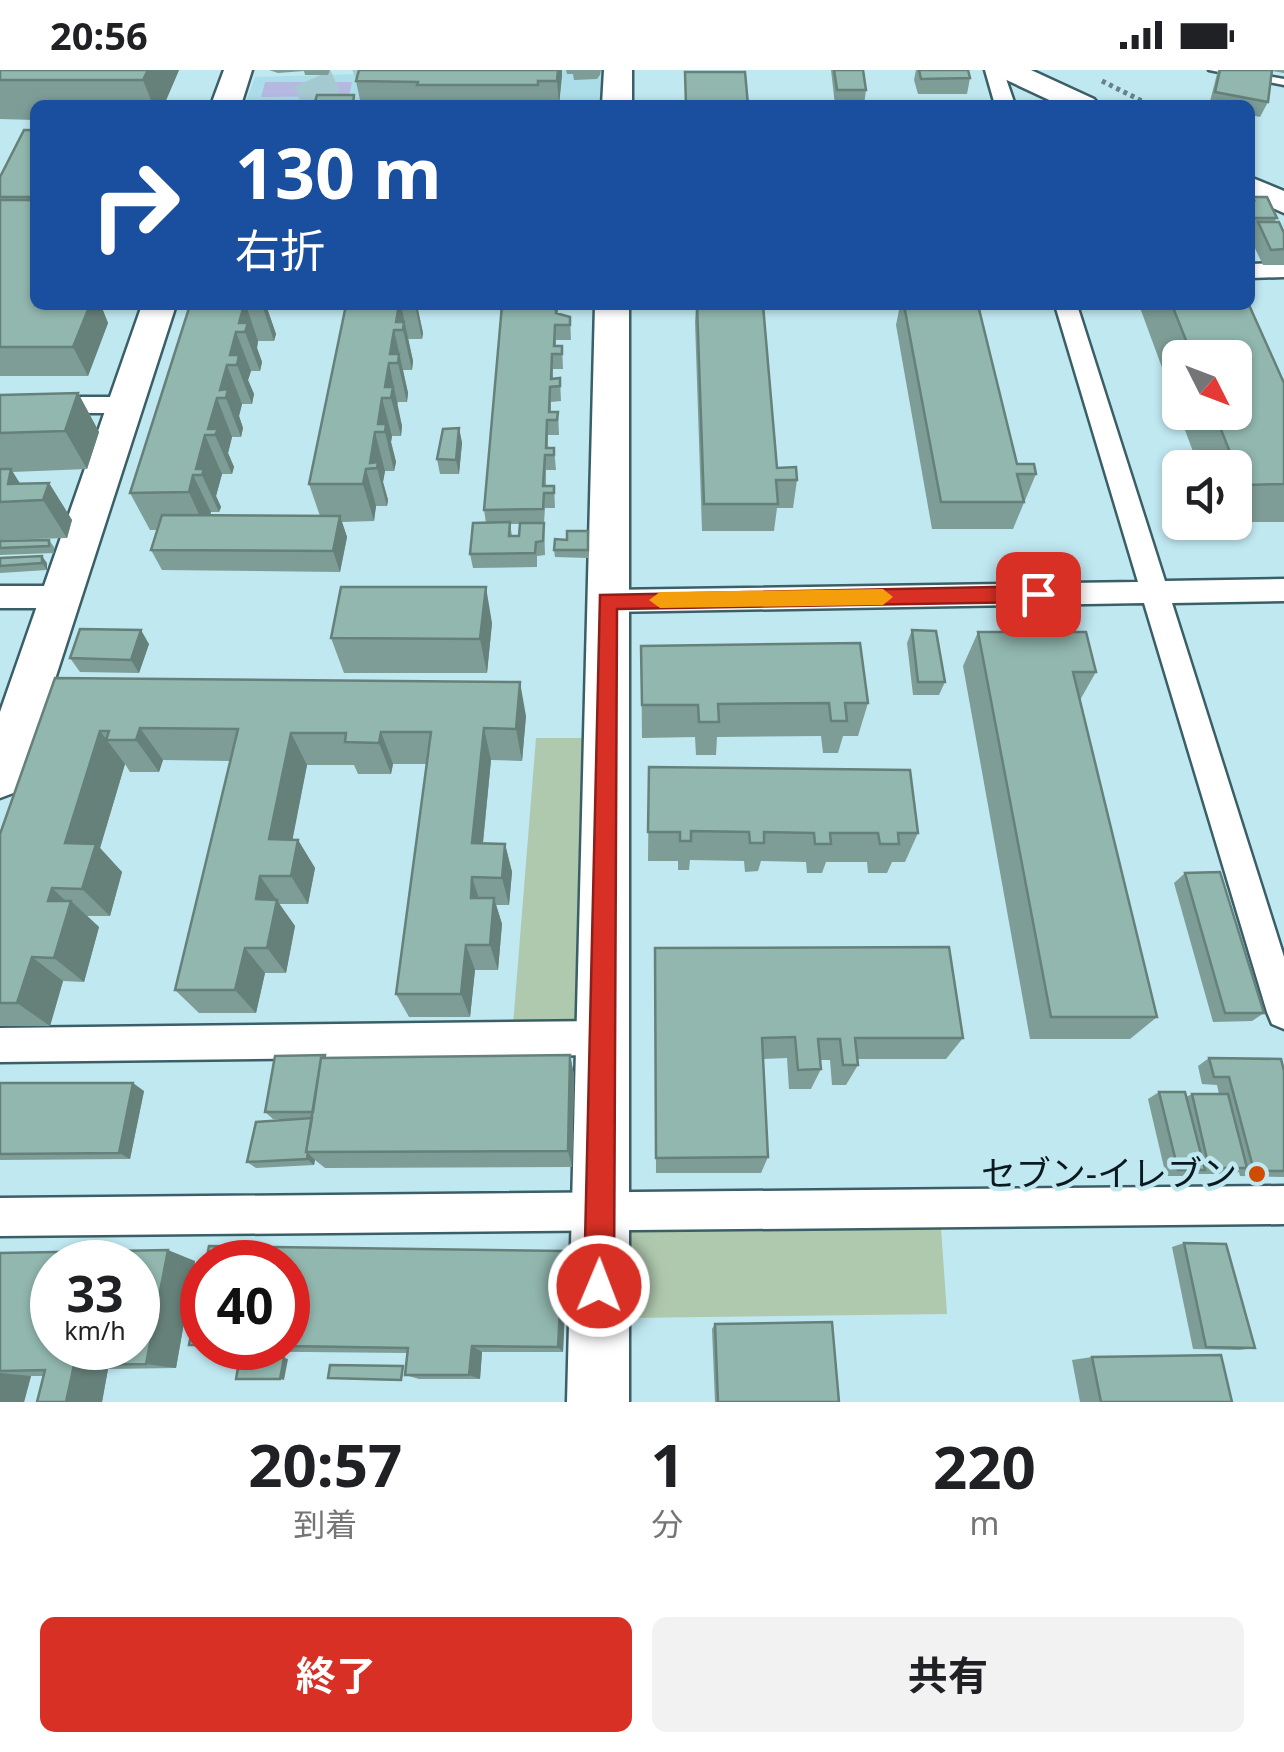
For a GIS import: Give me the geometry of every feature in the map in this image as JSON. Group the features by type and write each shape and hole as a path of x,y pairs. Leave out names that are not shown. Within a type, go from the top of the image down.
{"street":[{"path":"228,100 238,70"},
{"path":"617,100 618,70"},
{"path":"994,70 1003,100"},
{"path":"1008,70 1090,92"},
{"path":"1255,188 1283,201"},
{"path":"1255,270 1284,270"},
{"path":"0,778 157,310"},
{"path":"598,1402 612,310"},
{"path":"1068,310 1284,1012"},
{"path":"0,405 126,405"},
{"path":"607,601 1284,590"},
{"path":"0,598 62,597"},
{"path":"0,1044 602,1038"},
{"path":"0,1217 1284,1205"}],"lane":[{"path":"1214,70 1284,82"}],"path":[{"path":"1090,92 1127,100"}],"shaded area":[{"path":"362,70 607,70 606,100 247,100 255,77 360,74"},
{"path":"265,82 352,82 349,96 261,97"}],"green space":[{"path":"536,738 588,738 585,1016 574,1026 513,1025"},
{"path":"624,1225 941,1228 947,1314 628,1318"}],"building":[{"path":"0,70 148,70 143,80 0,80"},
{"path":"359,70 558,70 557,81 538,81 538,85 417,85 418,82 356,81"},
{"path":"834,70 863,70 866,90 837,90"},
{"path":"919,70 968,70 970,78 921,79"},
{"path":"1220,70 1272,70 1268,102 1215,92"},
{"path":"685,72 745,72 748,100 686,100"},
{"path":"317,95 354,95 354,100 316,100"},
{"path":"24,130 30,130 30,197 0,197 0,177"},
{"path":"1255,197 1267,197 1277,218 1255,218"},
{"path":"0,200 30,200 30,310 88,310 73,347 0,347"},
{"path":"1258,222 1279,222 1284,249 1271,250"},
{"path":"188,310 243,310 239,323 248,323 245,332 236,332 230,355 239,355 237,365 227,365 220,390 228,389 226,398 217,398 208,429 218,429 215,435 205,435 196,469 204,469 202,475 193,475 189,492 130,493"},
{"path":"345,310 398,310 396,322 404,322 403,330 394,330 390,354 399,354 398,363 389,363 385,387 393,387 391,398 382,398 378,424 386,424 385,432 375,432 370,463 378,462 377,468 366,469 363,484 309,484"},
{"path":"502,310 556,310 570,317 570,325 555,325 554,346 562,346 562,354 552,354 551,379 560,378 560,386 550,387 549,412 558,412 557,420 547,420 546,448 554,448 554,455 545,455 543,486 554,486 554,493 544,493 543,509 484,510"},
{"path":"697,310 763,310 777,468 796,467 797,480 776,480 778,504 704,504"},
{"path":"905,310 979,310 1017,464 1034,464 1036,474 1017,474 1024,502 941,502"},
{"path":"1174,310 1251,310 1284,383 1284,484 1252,485 1252,450 1229,450 1221,430 1252,430 1252,340 1186,340"},
{"path":"78,393 65,431 0,433 0,395"},
{"path":"459,428 456,460 437,459 443,429"},
{"path":"0,469 11,469 8,484 49,483 43,500 0,502"},
{"path":"162,515 340,516 333,551 151,550"},
{"path":"510,522 509,536 519,536 520,523 544,523 543,541 536,542 535,553 470,554 473,523"},
{"path":"567,531 588,531 588,550 554,550 555,539 567,540"},
{"path":"49,540 49,546 0,548 0,541"},
{"path":"42,556 42,563 0,566 0,558"},
{"path":"341,587 486,587 480,639 331,638"},
{"path":"80,629 141,630 131,660 70,658"},
{"path":"912,630 936,631 945,682 918,682"},
{"path":"978,632 1086,632 1096,672 1073,672 1157,1017 1051,1017"},
{"path":"860,643 868,703 845,703 847,721 831,721 829,703 718,704 719,722 699,722 698,705 642,705 641,646"},
{"path":"55,678 520,682 516,729 484,728 472,843 505,844 502,878 472,877 471,898 494,898 490,945 466,945 461,994 396,994 431,732 381,732 379,743 345,742 346,733 291,733 269,839 298,840 291,876 260,876 256,899 277,900 267,948 245,948 235,990 175,990 238,729 140,728 136,740 106,740 109,731 100,731 65,843 96,844 82,889 52,888 48,901 71,901 54,958 32,957 17,1003 0,1003 0,834"},
{"path":"649,767 910,770 918,833 898,833 899,844 880,844 878,833 830,833 831,844 815,844 814,833 764,832 764,843 750,843 749,832 691,831 691,841 680,841 680,832 648,832"},
{"path":"1220,872 1264,1013 1225,1013 1185,873"},
{"path":"949,947 963,1038 855,1038 858,1065 843,1065 840,1039 818,1039 821,1069 798,1070 795,1037 762,1038 768,1157 656,1158 655,948"},
{"path":"325,1055 321,1058 313,1112 265,1112 275,1056"},
{"path":"570,1055 568,1151 306,1152 321,1058"},
{"path":"1209,1058 1281,1059 1284,1171 1254,1171 1229,1077 1214,1077"},
{"path":"0,1083 133,1083 119,1153 0,1154"},
{"path":"1159,1092 1185,1092 1205,1170 1178,1170"},
{"path":"1192,1094 1228,1094 1247,1168 1209,1168"},
{"path":"312,1118 307,1159 247,1162 256,1122"},
{"path":"1184,1243 1226,1244 1255,1348 1206,1347"},
{"path":"310,1247 563,1251 558,1347 472,1346 469,1375 405,1375 408,1348 310,1346"},
{"path":"160,1250 168,1250 160,1291"},
{"path":"30,1252 30,1370 45,1370 0,1371 0,1253"},
{"path":"832,1322 839,1402 718,1402 715,1324"},
{"path":"1221,1355 1232,1402 1101,1402 1092,1357"},
{"path":"330,1365 403,1366 401,1380 328,1378"},
{"path":"45,1370 73,1370 66,1402 37,1402"},
{"path":"238,1370 282,1370 280,1379 236,1379"}],"tunnel":[{"path":"313,100 382,70"}],"slow traffic":[{"path":"660,600 883,597"}],"place":[{"name":"セブン-イレブン","path":"1257,1174"}],"route":[{"path":"599,1286 607,601 1038,594"}]}
